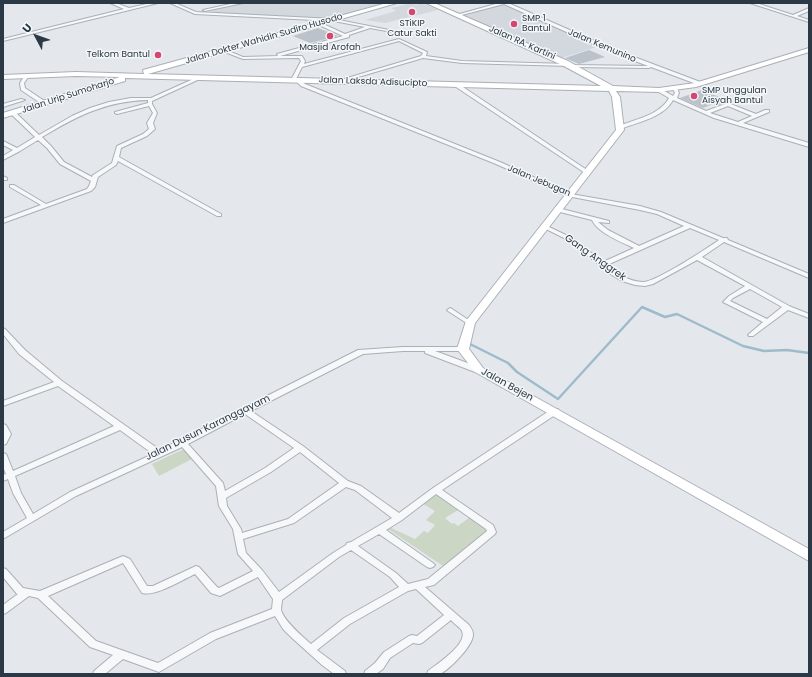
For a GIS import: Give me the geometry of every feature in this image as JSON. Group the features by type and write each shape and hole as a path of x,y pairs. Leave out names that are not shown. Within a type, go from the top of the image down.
{"main road":[{"name":"Jalan Dokter Wahidin Sudiro Husodo","path":"133,75 394,3"},
{"name":"Jalan RA. Kartini","path":"429,3 570,65 612,90"},
{"name":"Jalan Laksda Adisucipto","path":"133,75 612,90 658,90 675,89 701,84 809,50"},
{"path":"162,67 157,70 156,73 165,76"},
{"path":"3,72 133,75"},
{"path":"3,77 76,74"},
{"path":"105,75 108,79 105,84"},
{"name":"Jalan Urip Sumoharjo","path":"3,116 133,75"},
{"path":"583,88 592,84 595,79"},
{"path":"463,349 470,322 621,127 612,90"},
{"name":"Jalan Bejen","path":"463,349 479,370 555,411 809,556"}],"street":[{"path":"112,3 127,9"},
{"path":"3,40 156,3"},
{"path":"172,3 193,12 334,20 392,31"},
{"path":"193,12 241,3"},
{"path":"458,15 504,3"},
{"name":"Jalan Kemunino","path":"504,3 653,67 701,84"},
{"path":"752,3 809,21"},
{"path":"762,6 774,3"},
{"path":"794,16 809,9"},
{"path":"320,24 346,35"},
{"path":"278,57 285,53 369,27"},
{"path":"301,66 398,40 426,53 423,57"},
{"path":"224,51 243,58 260,60 278,57 300,57 303,59 295,80"},
{"path":"539,64 547,61 546,54"},
{"path":"339,81 423,57 454,61 653,67"},
{"path":"27,76 22,83 23,89 44,103"},
{"path":"117,114 151,102 202,77"},
{"name":"Jalan Jebugan","path":"295,80 303,85 498,163 569,195 659,213 725,239 809,276"},
{"path":"455,84 587,172"},
{"path":"621,127 662,110 677,93 675,89"},
{"path":"658,90 705,113 809,146"},
{"path":"3,158 66,120 103,106 132,99 151,102"},
{"path":"3,106 23,100"},
{"path":"3,221 86,192 92,187 95,176 114,164 118,149 121,146 145,135 152,129 150,123 155,113 151,102"},
{"path":"705,113 728,104 756,116"},
{"path":"737,124 767,111"},
{"path":"13,113 49,147 62,163 94,181"},
{"path":"426,139 432,136"},
{"path":"3,143 18,150"},
{"path":"116,158 219,215"},
{"path":"12,186 46,206"},
{"path":"558,210 607,222"},
{"path":"594,218 594,222 601,228 638,248"},
{"path":"602,265 689,226"},
{"name":"Gang Anggrek","path":"545,227 571,239 602,265 626,280 646,284 698,257"},
{"path":"725,239 698,257 787,307 809,316"},
{"path":"750,286 735,294 726,302 768,322"},
{"path":"751,335 787,307"},
{"path":"450,310 470,322"},
{"path":"3,330 6,338 59,383 158,453"},
{"name":"Jalan Dusun Karanggayam","path":"422,348 479,370"},
{"name":"Jalan Dusun Karanggayam","path":"3,536 73,494 183,442 361,352 422,348 463,349"},
{"path":"3,404 59,383"},
{"path":"245,410 300,448 344,483 358,488 399,518"},
{"path":"278,598 350,545 399,518 436,490 555,411"},
{"path":"7,476 119,426"},
{"path":"3,427 7,434 3,442"},
{"path":"183,442 220,485 223,506 237,529 239,546 242,554 259,572 278,598 277,610 285,625 311,650 340,674"},
{"path":"222,496 268,470 300,448"},
{"path":"3,456 7,476 31,518"},
{"path":"239,538 291,520 344,483"},
{"path":"311,650 347,621 406,588 431,582 444,573 492,532 490,527 436,490"},
{"path":"379,529 430,565"},
{"path":"350,545 393,575 406,588"},
{"path":"3,572 20,591 40,595 123,559 127,561 145,590 154,589 196,569 214,590 220,592 259,572"},
{"path":"418,586 452,615 468,632 468,641 432,674"},
{"path":"3,610 27,593"},
{"path":"40,595 93,644 122,654 160,671 213,636 277,610"},
{"path":"368,674 379,666 387,655 412,639 419,640 452,615"},
{"path":"98,674 122,654"}],"shaded area":[{"path":"242,3 389,3 332,19 195,12"},
{"name":"STiKIP Catur Sakti","path":"412,3 416,5 422,3 438,10 385,23 365,20 396,11 391,8"},
{"name":"SMP 1 Bantul","path":"500,5 506,5 600,46 561,58 463,16"}],"green space":[{"path":"184,449 194,458 159,476 152,464"},
{"path":"436,493 460,509 445,518 452,524 454,523 458,526 470,517 490,530 446,568 385,527 387,526 415,539 424,531 428,533 435,525 426,520 435,511 420,502"}],"building":[{"path":"318,28 338,36 310,43 293,36"},
{"path":"589,50 605,57 579,64 565,58"},
{"path":"702,90 732,102 727,102 716,106 713,104 703,108 680,98"}],"waterway":[{"path":"470,344 508,363 517,372 558,399 642,307 665,317 677,314 743,346 764,351 787,350 809,353"}],"place":[{"name":"STiKIP Catur Sakti","path":"412,12"},
{"name":"SMP 1 Bantul","path":"514,24"},
{"name":"Masjid Arofah","path":"330,36"},
{"name":"Telkom Bantul","path":"158,55"},
{"name":"SMP Unggulan Aisyah Bantul","path":"694,96"}]}
